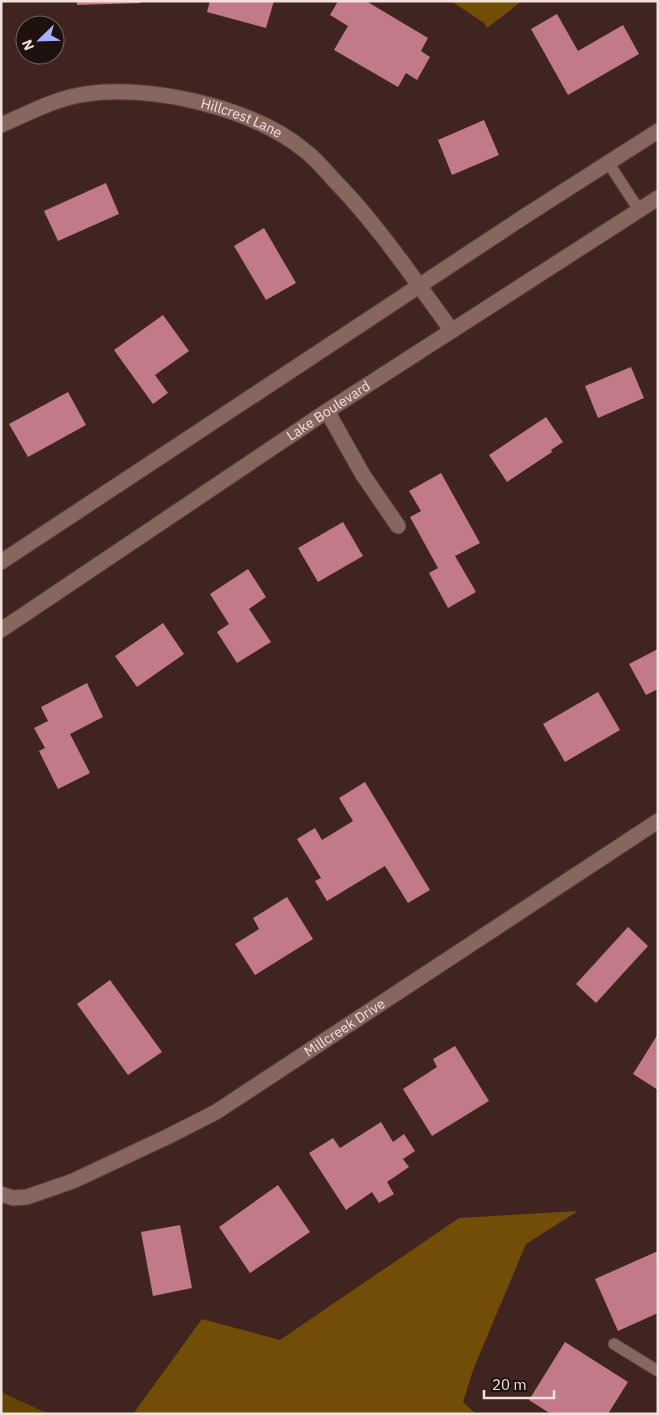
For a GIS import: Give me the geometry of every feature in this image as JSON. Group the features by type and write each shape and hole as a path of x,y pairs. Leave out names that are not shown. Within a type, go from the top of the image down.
{"street":[{"name":"Hillcrest Lane","path":"1,125 57,100 86,94 118,92 160,95 207,104 256,120 280,132 312,157 347,193 420,286 452,331"},
{"path":"1,562 658,131"},
{"name":"Lake Boulevard","path":"1,630 327,411 658,198"},
{"path":"327,411 363,475 398,526"},
{"name":"Millcreek Drive","path":"7,1196 27,1197 73,1181 216,1112 657,823"}],"lane":[{"path":"609,164 639,210"},
{"path":"614,1344 658,1371"}],"shaded area":[{"path":"451,1 522,1 487,28 484,23"},
{"path":"578,1211 526,1244 473,1370 463,1402 476,1414 133,1414 202,1319 280,1340 459,1218"},
{"path":"1,1392 49,1414 1,1414"}],"building":[{"path":"77,1 141,1 141,3 77,5"},
{"path":"210,1 274,1 266,28 207,12"},
{"path":"338,1 366,1 428,38 421,51 430,57 417,80 406,73 398,87 334,50 348,26 330,15"},
{"path":"557,14 578,51 623,25 639,54 568,95 531,29"},
{"path":"484,120 499,155 452,175 438,140"},
{"path":"106,183 119,214 58,241 44,211"},
{"path":"264,228 296,283 266,300 234,246"},
{"path":"163,315 189,351 155,375 168,393 153,404 114,350"},
{"path":"631,367 644,398 598,418 585,386"},
{"path":"68,392 86,425 28,457 9,424"},
{"path":"546,417 563,442 551,450 552,452 507,482 489,455"},
{"path":"441,473 480,543 455,556 476,592 448,608 429,573 438,568 410,517 421,511 409,491"},
{"path":"343,522 363,556 318,582 298,548"},
{"path":"248,569 266,597 249,609 271,642 237,663 217,632 229,624 210,594"},
{"path":"163,623 184,654 137,687 115,656"},
{"path":"658,649 658,689 646,695 629,664"},
{"path":"87,683 103,717 70,734 90,773 58,789 39,751 45,748 34,728 48,721 41,707"},
{"path":"598,692 620,730 565,762 543,724"},
{"path":"365,782 430,890 408,903 385,866 327,901 315,881 321,878 297,839 315,828 322,840 353,821 339,798"},
{"path":"287,897 313,939 255,975 235,944 259,929 253,918"},
{"path":"628,927 648,946 596,1003 576,984"},
{"path":"110,980 162,1052 128,1075 77,1004"},
{"path":"658,1034 658,1090 633,1074"},
{"path":"455,1046 489,1101 432,1136 403,1089 437,1067 433,1059"},
{"path":"381,1122 393,1142 404,1134 415,1151 403,1159 409,1167 387,1182 394,1194 379,1203 372,1192 346,1210 309,1153 333,1138 340,1148"},
{"path":"278,1185 310,1232 250,1273 219,1227"},
{"path":"180,1225 192,1288 153,1296 141,1232"},
{"path":"658,1251 658,1313 618,1331 595,1279"},
{"path":"565,1342 628,1382 608,1414 551,1414 529,1400"}]}
